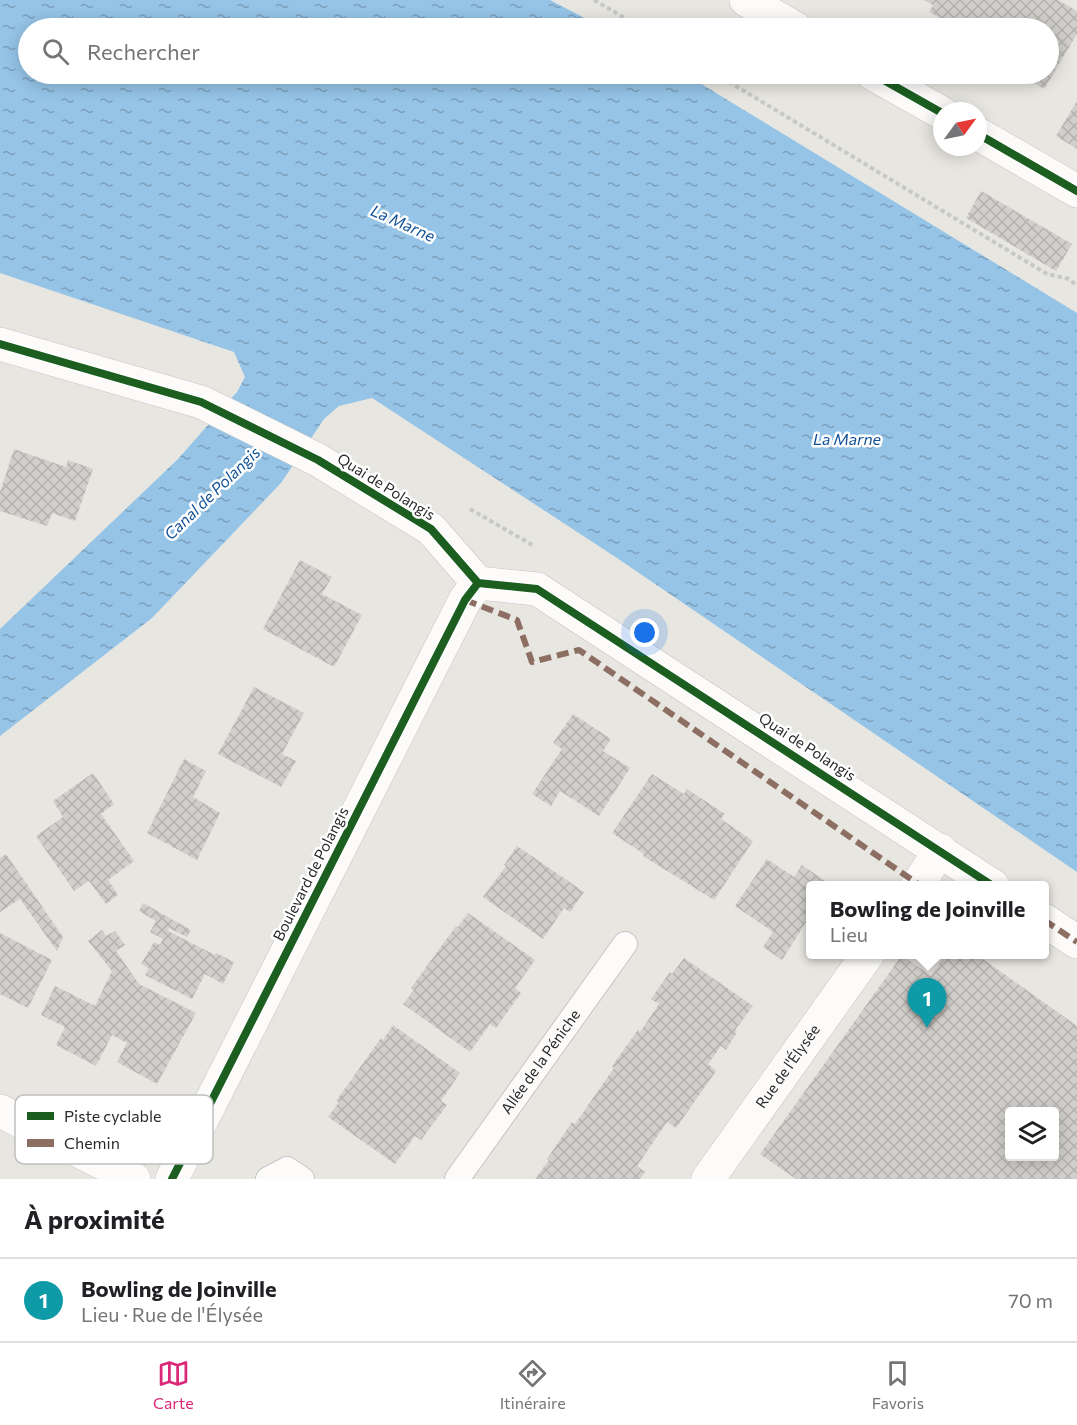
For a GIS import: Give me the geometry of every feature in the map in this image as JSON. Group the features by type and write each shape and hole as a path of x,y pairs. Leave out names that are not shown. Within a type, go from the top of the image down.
{"street":[{"path":"757,3 780,18"},
{"path":"891,84 933,108"},
{"path":"987,139 1077,191"},
{"name":"Quai de Polangis","path":"0,344 201,402 318,460 431,529 478,583 537,589 987,881"},
{"name":"Boulevard de Polangis","path":"213,1098 459,610 478,583"},
{"path":"920,881 940,850"},
{"path":"1049,923 1077,942"},
{"name":"Rue de l'Élysée","path":"708,1179 864,959"},
{"path":"0,1111 15,1119"},
{"path":"104,1164 134,1179"},
{"name":"Boulevard de Polangis","path":"172,1179 180,1164"}],"lane":[{"name":"Allée de la Péniche","path":"457,1179 625,944"},
{"path":"268,1179 287,1169 302,1179"}],"path":[{"path":"594,0 603,2 627,18"},
{"path":"733,84 1047,274 1068,279 1076,284"}],"water":[{"name":"La Marne","path":"0,0 550,0 585,18 18,18 18,84 701,84 1077,313 1077,872 617,558 372,398 339,406 324,419 281,483 152,618 0,736 0,629 178,459 237,392 245,377 234,352 0,273"}],"building":[{"path":"924,0 1058,0 1077,11 1077,34 1059,64 1059,18 940,18 929,12 933,5"},
{"path":"1036,84 1047,84 1044,89"},
{"path":"1077,101 1077,149 1056,136"},
{"path":"981,191 1072,244 1056,271 966,218"},
{"path":"14,449 66,467 68,460 93,469 75,521 52,513 47,526 0,511 0,492"},
{"path":"300,560 332,577 322,594 362,615 334,667 263,629"},
{"path":"254,687 304,713 282,754 296,761 281,787 218,754"},
{"path":"573,714 611,739 603,751 630,768 599,816 560,791 551,806 532,794 562,749 553,743"},
{"path":"184,759 206,771 193,797 220,813 197,860 147,833"},
{"path":"93,773 114,804 101,814 134,861 108,880 118,895 106,904 89,881 74,891 36,836 63,817 53,801"},
{"path":"652,774 684,794 687,789 725,814 721,819 753,841 714,900 643,856 644,854 612,833"},
{"path":"517,846 584,892 570,912 564,908 543,939 483,897 506,866 504,865"},
{"path":"6,854 63,937 57,951 20,899 0,912 0,858"},
{"path":"767,859 794,877 802,865 825,881 806,881 806,922 782,960 763,947 773,932 735,906"},
{"path":"143,903 191,930 187,937 169,928 168,931 234,962 223,984 205,974 192,999 145,975 149,968 141,964 154,942 160,945 163,939 150,932 156,921 139,911"},
{"path":"468,913 535,960 515,988 521,993 496,1028 490,1024 470,1052 403,1004 414,990 411,988"},
{"path":"102,930 106,936 115,931 125,945 116,951 139,984 196,1013 157,1084 117,1062 127,1043 112,1035 96,1066 56,1045 65,1027 41,1015 55,986 95,1006 112,971 88,941"},
{"path":"0,933 52,960 28,1008 0,994"},
{"path":"684,958 753,1006 735,1030 737,1032 726,1050 721,1046 708,1064 716,1071 676,1128 667,1122 637,1166 645,1172 640,1179 535,1179 572,1122 575,1124 614,1068 612,1066 659,1004 651,999 670,972 672,974"},
{"path":"899,959 908,959 931,976 943,959 983,959 1077,1026 1077,1179 796,1179 760,1154"},
{"path":"393,1025 460,1073 441,1101 447,1105 421,1140 415,1136 395,1164 328,1117 339,1102 336,1101 381,1038 383,1040"}],"marked path":[{"path":"465,600 517,620 532,662 579,650 914,881"},
{"path":"1049,923 1077,942"}],"cycle path":[{"path":"891,84 933,108"},
{"path":"987,139 1077,191"},
{"path":"0,344 201,402 318,460 431,529 478,583 537,589 985,881"},
{"path":"213,1098 465,600 478,583"},
{"path":"172,1179 180,1164"}],"place":[{"name":"Bowling de Joinville","path":"927,1028"}],"water label":[{"name":"Canal de Polangis","path":"212,493"}]}
